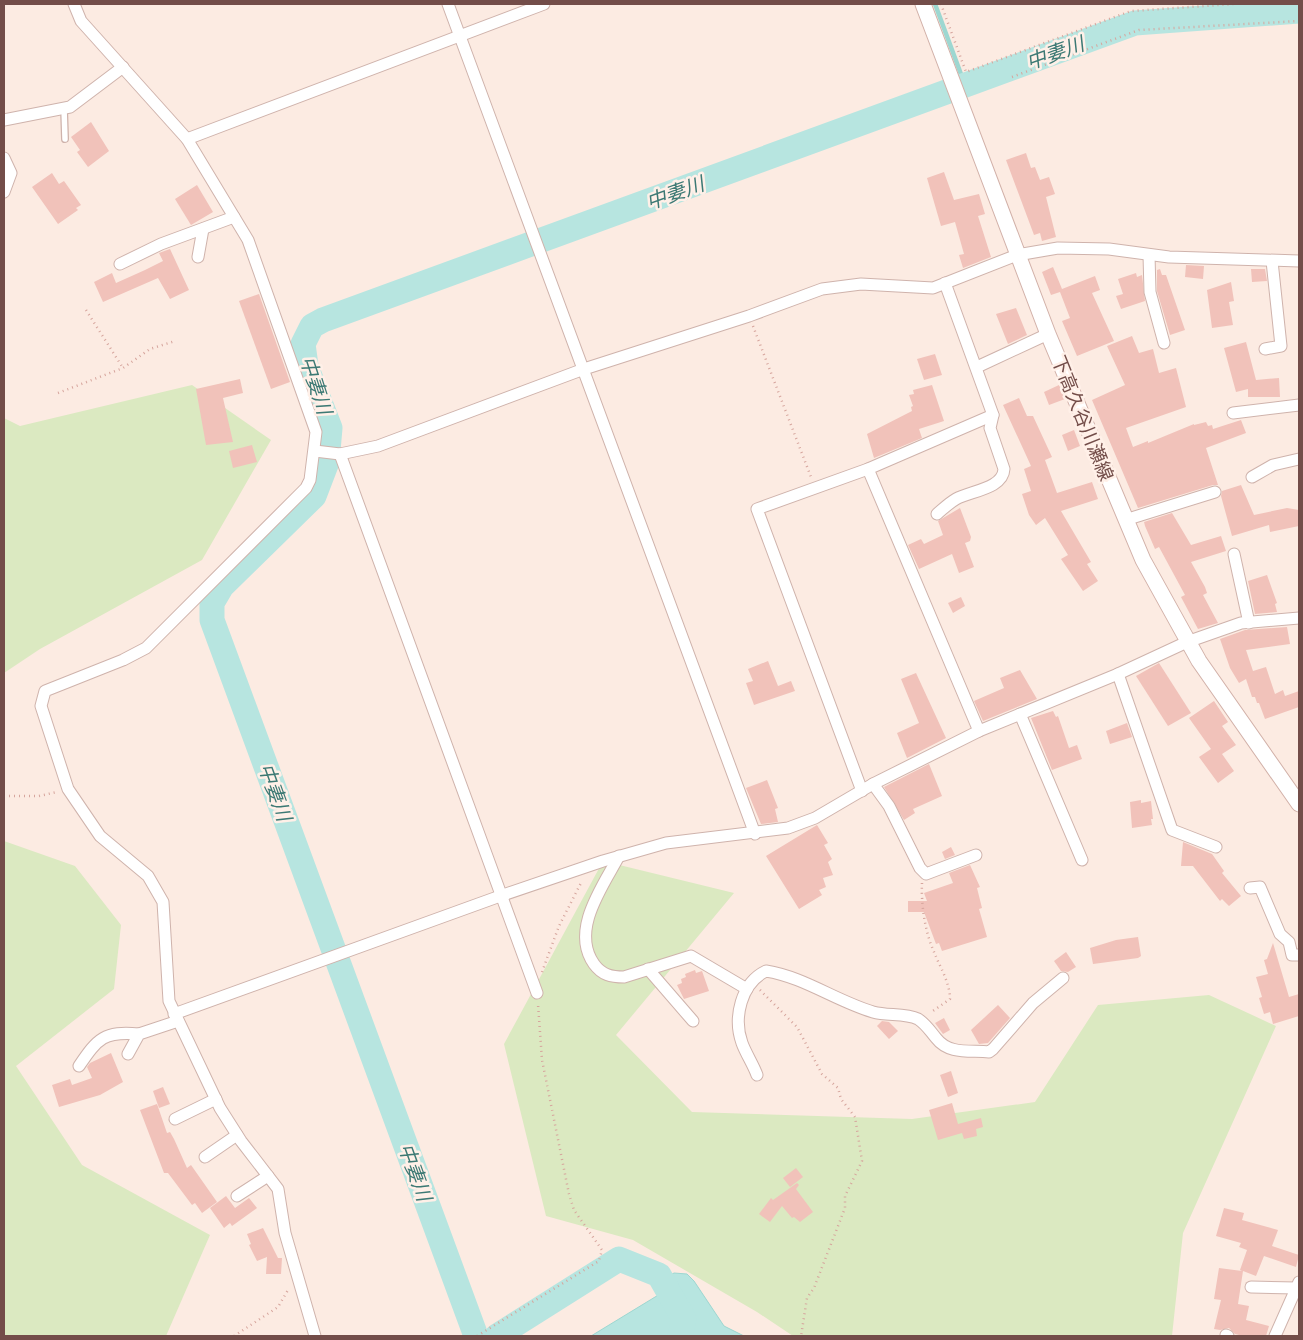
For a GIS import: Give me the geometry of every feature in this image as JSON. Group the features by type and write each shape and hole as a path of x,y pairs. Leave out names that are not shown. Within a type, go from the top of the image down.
{"main road":[{"name":"下高久谷川瀬線","path":"923,4 1048,334 1143,560 1187,642 1236,716 1299,804"}],"street":[{"path":"74,4 80,20 187,139 248,240 314,421 316,432 327,452 503,895 537,993"},
{"path":"448,4 755,834"},
{"path":"187,139 544,4"},
{"path":"4,120 70,107 123,67"},
{"path":"4,158 11,173 4,192"},
{"path":"120,264 161,244 234,216"},
{"path":"198,256 203,229"},
{"path":"327,452 378,446 584,369 750,316 822,288 861,284 934,288 1017,255 1058,248 1086,248 1149,254 1299,261"},
{"path":"1149,254 1150,292 1164,343"},
{"path":"1265,349 1280,346 1272,261"},
{"path":"937,514 955,499 997,483 1004,475 1004,469 990,428 993,415 945,283"},
{"path":"977,367 1048,334"},
{"path":"1233,413 1299,405"},
{"path":"862,791 757,509 868,469 993,415"},
{"path":"315,1336 285,1233 278,1189 237,1135 216,1099 203,1068 169,1001 165,914 158,890 148,876 100,836 79,808 68,789 41,706 45,691 122,660 146,648 306,488 327,452"},
{"path":"1252,477 1273,464 1299,459"},
{"path":"868,469 979,731"},
{"path":"1125,520 1215,492"},
{"path":"1234,554 1248,622"},
{"path":"79,1066 91,1048 104,1037 113,1033 139,1034 335,956 589,866 666,843 755,834 788,828 815,818 873,784 979,731 1118,674 1187,642 1248,622 1299,618"},
{"path":"1118,674 1172,830 1216,847"},
{"path":"1020,714 1082,860"},
{"path":"873,784 889,806 920,868 926,874 976,855"},
{"path":"619,856 594,901 588,921 587,941 590,956 602,973 614,977 624,977 691,956 748,988"},
{"path":"1250,888 1260,887 1280,934 1288,942 1292,955 1299,955"},
{"path":"648,969 692,1021"},
{"path":"757,1075 738,1032 738,1015 748,988 758,975 766,971 784,974 871,1012 893,1016 909,1016 929,1028 945,1047 955,1051 989,1052 1010,1032 1033,1003 1063,978"},
{"path":"128,1054 139,1034"},
{"path":"175,1119 216,1099"},
{"path":"205,1157 237,1135"},
{"path":"237,1196 268,1176"},
{"path":"1251,1287 1298,1285 1275,1336"}],"lane":[{"path":"64,108 66,139"}],"path":[{"path":"941,4 966,72 1132,11 1234,4"},
{"path":"1012,77 1139,30 1299,21"},
{"path":"86,310 122,368"},
{"path":"750,316 815,488"},
{"path":"58,393 122,368 150,349 175,341"},
{"path":"4,796 39,796 68,789"},
{"path":"478,1335 599,1261 601,1256 602,1250 574,1210 569,1194 542,1060 537,993 542,970 560,926 589,866"},
{"path":"918,1020 944,1005 950,999 950,991 932,949 925,920 921,895 924,872"},
{"path":"748,988 761,991 797,1027 822,1074 838,1088 841,1099 855,1117 858,1125 862,1161 845,1196 845,1208 814,1288 808,1298 801,1336"},
{"path":"234,1336 278,1307 298,1274"}],"green space":[{"path":"192,385 271,440 202,560 40,649 4,673 4,418 20,426"},
{"path":"4,841 75,866 121,925 114,989 16,1066 82,1165 210,1235 166,1336 4,1336"},
{"path":"603,861 734,893 616,1035 692,1112 912,1119 1035,1102 1098,1005 1209,995 1276,1026 1183,1233 1172,1336 793,1336 757,1312 633,1240 546,1216 504,1044"}],"water":[{"path":"674,1273 687,1274 694,1281 724,1326 744,1336 591,1336 660,1294 667,1277"}],"building":[{"path":"91,122 109,151 88,167 77,152 80,150 71,137"},
{"path":"1026,153 1031,168 1035,167 1040,180 1049,177 1055,194 1046,197 1056,237 1042,241 1040,233 1034,235 1006,160"},
{"path":"944,172 954,200 979,194 985,214 978,216 991,257 963,268 959,255 964,254 955,222 941,226 927,178"},
{"path":"52,173 59,184 64,181 81,205 76,208 78,210 58,224 32,187"},
{"path":"197,185 213,212 191,225 175,199"},
{"path":"170,249 189,290 170,299 158,278 103,302 94,282 112,273 116,283 163,261 159,253"},
{"path":"1186,265 1204,266 1203,279 1185,277"},
{"path":"1053,267 1062,289 1095,276 1100,290 1092,293 1114,341 1077,356 1062,321 1070,318 1060,292 1051,295 1042,272"},
{"path":"1160,269 1162,275 1166,275 1185,330 1170,335 1157,291 1157,270"},
{"path":"1251,269 1265,269 1267,281 1252,282"},
{"path":"1136,273 1137,277 1142,275 1145,301 1121,309 1116,296 1123,294 1118,279"},
{"path":"1231,282 1234,301 1229,302 1233,325 1212,328 1207,290"},
{"path":"259,294 290,382 271,389 239,301"},
{"path":"1016,308 1027,335 1008,344 996,314"},
{"path":"1132,336 1139,353 1153,349 1159,373 1176,368 1186,407 1126,428 1133,447 1148,441 1148,443 1194,424 1206,422 1208,426 1212,425 1213,429 1241,420 1246,433 1206,448 1218,485 1138,508 1092,400 1125,385 1107,346"},
{"path":"1246,342 1256,380 1279,378 1280,397 1248,397 1248,389 1236,392 1224,348"},
{"path":"935,354 942,375 924,380 917,359"},
{"path":"240,379 243,393 223,398 233,442 206,445 196,389"},
{"path":"932,385 944,421 919,429 922,438 874,458 867,434 912,411 911,407 913,406 909,395 914,394 913,390"},
{"path":"1059,385 1065,399 1049,405 1044,392"},
{"path":"1019,398 1027,416 1033,416 1052,457 1045,460 1057,493 1092,482 1098,499 1061,511 1091,562 1087,564 1098,581 1083,591 1061,559 1068,555 1045,518 1036,525 1029,515 1022,494 1031,491 1024,469 1031,466 1003,405"},
{"path":"1074,430 1080,446 1068,451 1062,435"},
{"path":"252,445 257,462 233,468 229,451"},
{"path":"1241,485 1254,515 1287,508 1299,510 1299,526 1270,532 1269,525 1232,536 1221,496 1222,491"},
{"path":"960,508 971,537 970,541 965,543 974,567 959,573 952,554 919,569 908,545 921,539 924,544 943,535 938,521"},
{"path":"1172,513 1191,545 1221,536 1226,551 1191,562 1205,587 1207,593 1203,595 1218,623 1198,629 1181,597 1185,595 1159,547 1155,549 1145,526 1144,522"},
{"path":"1267,575 1277,603 1275,604 1277,612 1255,614 1248,581"},
{"path":"961,597 965,606 953,613 948,603"},
{"path":"1287,627 1290,644 1246,650 1253,671 1266,667 1275,694 1283,690 1285,696 1299,691 1299,707 1265,719 1259,703 1257,703 1255,697 1252,697 1246,679 1239,683 1230,668 1220,639 1245,630"},
{"path":"768,661 778,686 791,681 795,691 754,705 746,683 753,681 748,669"},
{"path":"1159,663 1191,713 1168,726 1136,676"},
{"path":"1020,670 1037,699 983,721 974,701 1004,688 1000,678"},
{"path":"916,673 946,738 907,758 897,733 919,723 901,679"},
{"path":"1214,701 1228,722 1222,726 1236,745 1222,754 1234,771 1218,783 1199,757 1211,749 1189,718"},
{"path":"1053,711 1056,717 1058,716 1069,748 1077,745 1082,759 1052,770 1031,718"},
{"path":"1127,723 1132,737 1110,744 1106,731"},
{"path":"929,764 942,796 913,809 915,813 904,820 884,787"},
{"path":"767,780 778,808 775,809 778,822 761,824 746,788"},
{"path":"1141,800 1141,803 1151,801 1152,825 1132,828 1130,802"},
{"path":"817,825 828,843 824,845 832,859 828,862 833,875 823,878 826,887 819,890 822,895 799,909 766,856"},
{"path":"1183,842 1212,854 1224,871 1222,873 1241,896 1229,906 1222,899 1220,901 1193,866 1181,866"},
{"path":"951,847 955,855 945,859 942,852"},
{"path":"970,865 980,887 977,888 982,908 979,909 987,937 942,951 939,943 936,944 924,912 908,912 908,901 927,901 924,893 953,883 949,873"},
{"path":"1138,937 1141,956 1138,958 1093,964 1090,948 1116,940"},
{"path":"1273,943 1289,997 1299,994 1299,1016 1273,1024 1270,1012 1264,1014 1259,998 1262,997 1256,977 1268,974 1264,960 1267,959"},
{"path":"1066,952 1076,967 1068,972 1061,971 1054,961"},
{"path":"695,970 696,973 702,971 709,991 684,999 677,985 682,983 681,979 686,977 685,974"},
{"path":"998,1005 1010,1018 988,1043 979,1044 971,1030"},
{"path":"944,1018 950,1030 943,1034 935,1023"},
{"path":"882,1021 889,1022 898,1031 889,1039 877,1026"},
{"path":"111,1053 123,1082 100,1095 59,1107 52,1085 70,1079 72,1085 92,1078 87,1067 90,1063"},
{"path":"951,1071 958,1093 948,1097 940,1075"},
{"path":"163,1087 170,1104 159,1108 153,1091"},
{"path":"952,1103 958,1124 981,1118 983,1127 976,1129 977,1136 964,1139 962,1133 938,1140 929,1110"},
{"path":"157,1104 167,1133 170,1132 174,1139 187,1168 191,1165 217,1202 202,1213 195,1203 192,1205 168,1173 164,1173 140,1110"},
{"path":"796,1168 803,1177 790,1187 783,1178"},
{"path":"797,1183 799,1185 796,1189 813,1212 800,1222 794,1217 792,1218 782,1206 770,1222 759,1214 771,1198 773,1200"},
{"path":"226,1196 235,1208 249,1198 257,1208 232,1226 230,1223 224,1228 210,1208"},
{"path":"1224,1208 1244,1213 1242,1220 1278,1230 1272,1246 1299,1255 1296,1267 1264,1256 1256,1276 1243,1271 1238,1304 1249,1306 1246,1320 1269,1326 1266,1336 1243,1336 1235,1334 1229,1328 1214,1329 1221,1300 1214,1299 1219,1268 1242,1271 1240,1270 1247,1250 1239,1247 1241,1243 1216,1236"},
{"path":"263,1228 278,1258 282,1258 281,1274 266,1274 267,1257 257,1261 249,1245 251,1244 247,1234"}],"waterway":[{"path":"935,4 965,85"},
{"name":"中妻川","path":"476,1336 212,620 212,603 222,586 314,496 327,462 330,428 306,366 303,344 312,326 323,320 1135,23 1299,11"},
{"name":"中妻川","path":"497,1336 619,1259 659,1275 684,1319 680,1336"}]}
